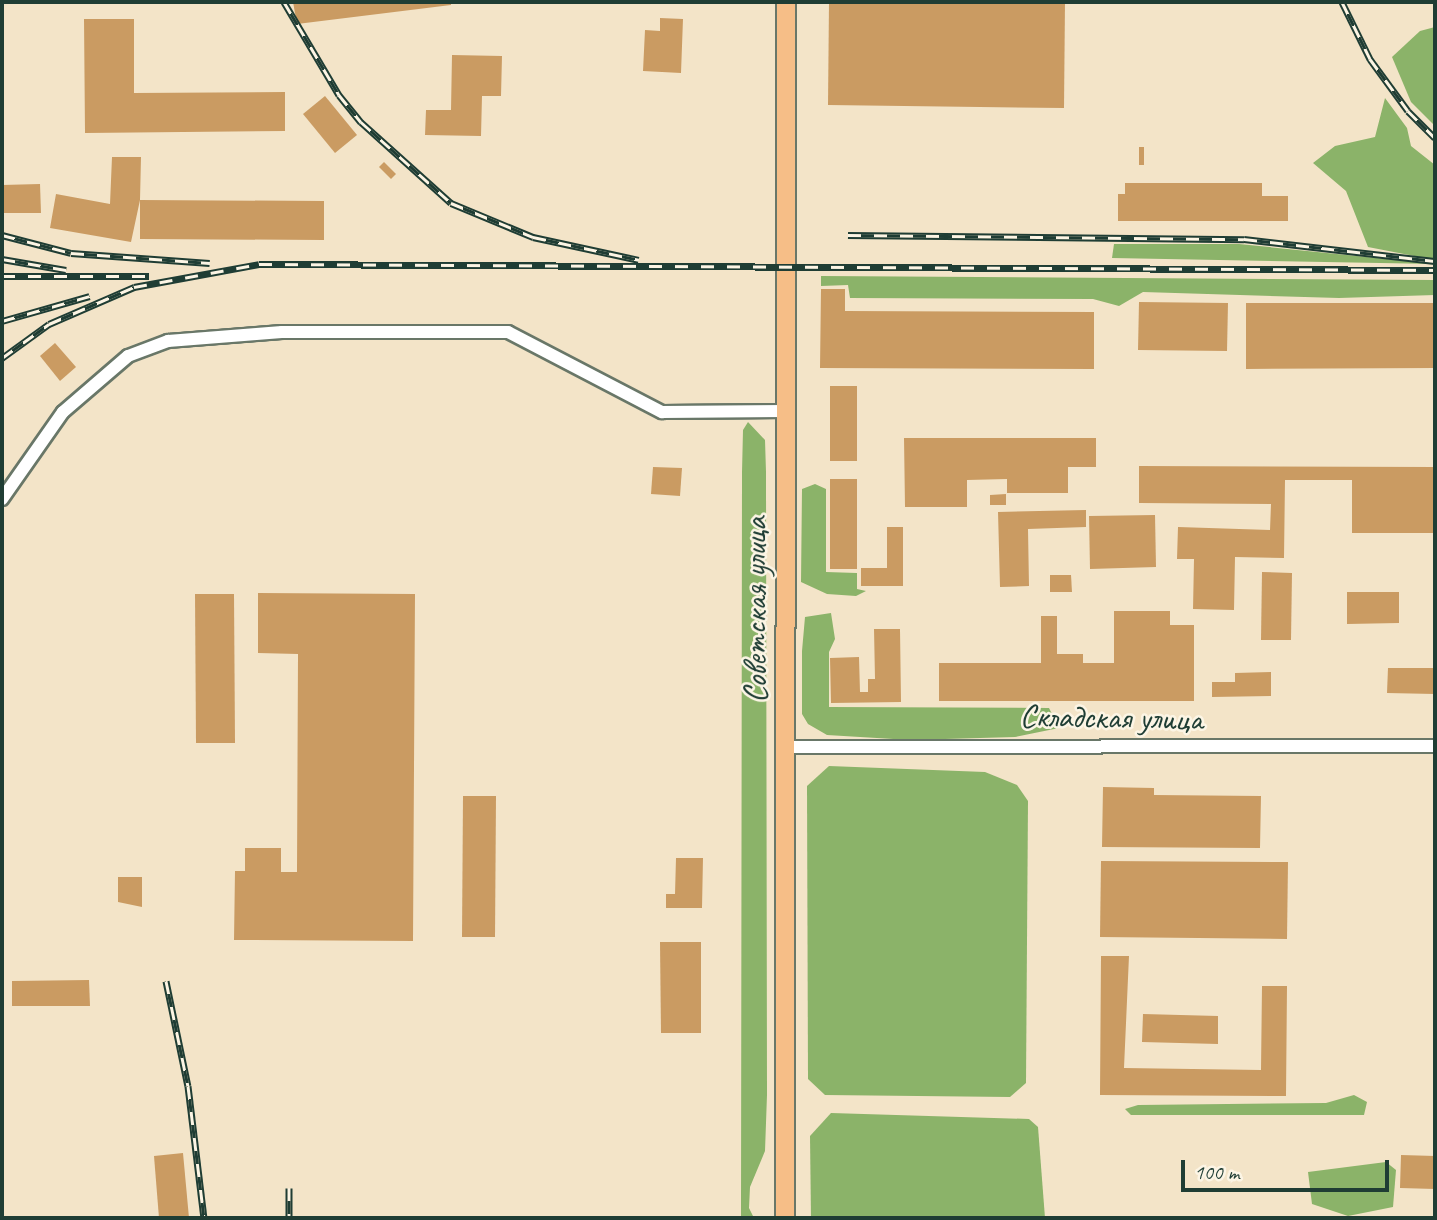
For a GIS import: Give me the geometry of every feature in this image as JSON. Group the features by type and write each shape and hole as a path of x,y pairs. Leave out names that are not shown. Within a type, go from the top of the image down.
{"main road":[{"name":"Советская улица","path":"785,1218 786,2"}],"street":[{"path":"2,499 63,412 128,356 169,341 282,332 508,332 662,412 784,411"},
{"name":"Складская улица","path":"786,747 1435,746"}],"green space":[{"path":"1435,27 1435,126 1411,102 1392,57 1420,31"},
{"path":"1385,98 1407,128 1411,146 1435,165 1435,260 1368,247 1346,191 1313,163 1335,146 1375,137"},
{"path":"1114,244 1239,244 1435,264 1112,258"},
{"path":"821,276 1435,280 1435,295 1339,298 1143,292 1119,306 1093,299 850,298 848,285 821,286"},
{"path":"748,422 765,440 766,472 767,1095 765,1151 750,1187 749,1208 754,1218 741,1218 742,472 743,430"},
{"path":"815,484 826,489 826,572 857,573 857,589 866,591 856,596 827,594 801,582 802,489"},
{"path":"831,613 835,639 829,652 829,707 1049,708 1059,728 1015,737 910,740 827,735 808,724 802,714 802,651 805,617"},
{"path":"829,766 985,772 1017,785 1028,801 1026,1083 1010,1097 825,1095 808,1079 807,786"},
{"path":"1354,1095 1367,1102 1364,1115 1131,1115 1125,1109 1138,1105 1326,1103"},
{"path":"831,1113 1029,1119 1038,1127 1045,1218 811,1218 810,1136"},
{"path":"1386,1162 1396,1170 1393,1207 1348,1216 1312,1204 1308,1172"}],"building":[{"path":"293,2 451,2 451,5 297,24"},
{"path":"829,2 1065,2 1064,108 828,105"},
{"path":"660,18 683,19 681,73 643,71 645,30 660,31"},
{"path":"84,19 134,19 134,93 285,92 285,131 85,133"},
{"path":"452,55 502,56 501,96 482,96 481,136 425,135 426,110 451,110"},
{"path":"325,96 357,135 335,153 303,114"},
{"path":"1139,147 1144,147 1144,165 1139,165"},
{"path":"112,157 141,157 140,200 131,242 50,228 56,194 110,204"},
{"path":"384,162 396,174 391,179 379,167"},
{"path":"1125,183 1262,183 1262,196 1288,196 1288,221 1118,221 1118,194 1125,194"},
{"path":"40,184 41,213 2,213 2,185"},
{"path":"140,200 324,201 324,240 140,239"},
{"path":"821,289 845,289 845,311 1094,312 1094,369 820,368"},
{"path":"1139,302 1228,303 1227,351 1138,350"},
{"path":"1246,303 1435,303 1435,368 1246,369"},
{"path":"55,343 76,367 60,381 40,356"},
{"path":"830,386 857,386 857,461 830,461"},
{"path":"904,438 1096,438 1096,467 1068,467 1068,493 1007,493 1007,479 967,480 967,507 905,507"},
{"path":"1139,466 1435,467 1435,533 1352,533 1352,480 1285,480 1284,558 1235,557 1234,610 1193,609 1194,559 1177,559 1178,527 1270,530 1271,504 1139,503"},
{"path":"653,467 682,468 680,496 651,494"},
{"path":"830,479 857,479 857,569 830,569"},
{"path":"1006,494 1006,505 990,505 990,495"},
{"path":"1086,510 1086,527 1028,529 1029,586 1000,587 998,512"},
{"path":"1155,515 1156,567 1090,569 1089,516"},
{"path":"887,527 903,527 903,586 861,586 861,568 887,568"},
{"path":"1262,572 1292,573 1291,640 1261,640"},
{"path":"1050,575 1071,575 1072,592 1050,592"},
{"path":"1347,592 1399,592 1399,623 1347,624"},
{"path":"258,593 415,594 413,941 234,940 235,871 245,871 245,848 281,848 281,872 297,872 298,654 258,653"},
{"path":"195,594 234,594 235,743 196,743"},
{"path":"1114,611 1170,611 1170,625 1194,625 1194,701 939,701 939,663 1041,663 1041,616 1057,616 1057,654 1083,654 1083,663 1114,663"},
{"path":"874,629 900,629 901,702 831,703 830,658 859,657 860,692 868,692 868,679 875,679"},
{"path":"1388,668 1435,668 1435,694 1387,693"},
{"path":"1271,672 1271,696 1212,697 1212,682 1235,682 1235,673"},
{"path":"1103,787 1154,788 1154,795 1261,796 1260,848 1102,847"},
{"path":"463,796 496,796 495,937 462,937"},
{"path":"676,858 703,858 702,908 666,908 666,894 675,894"},
{"path":"1101,861 1288,862 1287,939 1100,937"},
{"path":"118,877 142,877 142,907 118,902"},
{"path":"660,942 701,942 701,1033 661,1033"},
{"path":"1101,956 1129,956 1124,1068 1261,1070 1262,986 1287,986 1286,1096 1100,1095"},
{"path":"89,980 90,1006 12,1006 12,981"},
{"path":"1143,1014 1218,1016 1218,1044 1142,1042"},
{"path":"183,1153 189,1218 159,1218 154,1156"},
{"path":"1401,1155 1435,1156 1435,1189 1400,1188"}],"railway":[{"path":"284,2 339,95 361,122 451,203 533,237 639,260"},
{"path":"1342,2 1370,59 1408,111 1435,138"},
{"path":"2,235 71,253 210,263"},
{"path":"848,235 1244,239 1435,261"},
{"path":"2,259 66,270"},
{"path":"2,358 49,324 134,287 259,264 1435,270"},
{"path":"2,276 149,276"},
{"path":"2,321 90,296"},
{"path":"166,981 188,1086 204,1218"},
{"path":"289,1188 289,1218"}]}
